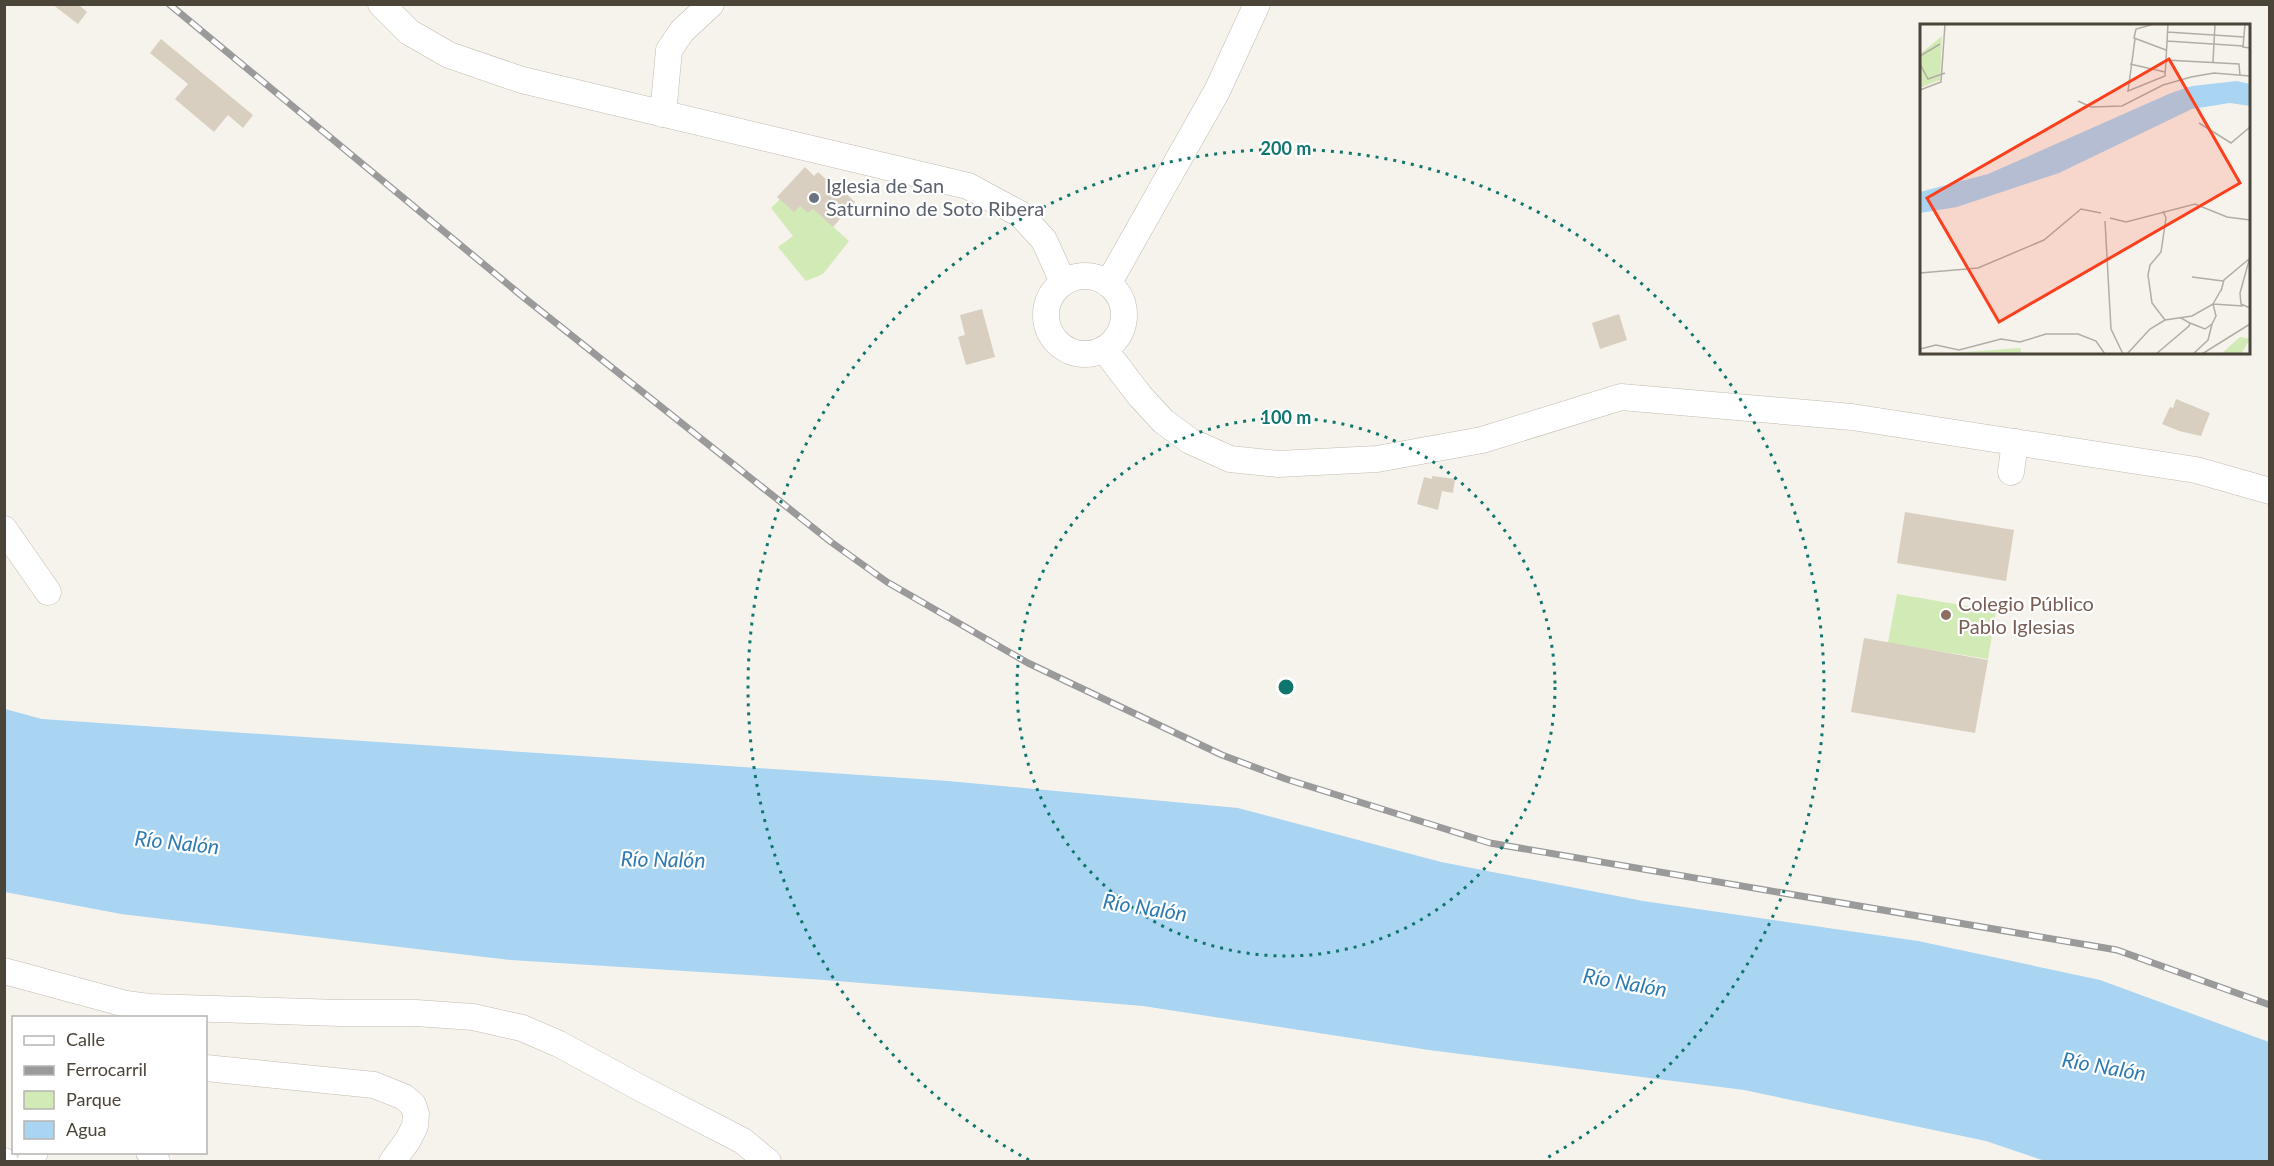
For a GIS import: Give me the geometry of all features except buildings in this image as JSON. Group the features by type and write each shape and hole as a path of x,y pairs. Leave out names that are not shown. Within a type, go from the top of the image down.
{"street":[{"path":"381,4 409,32 449,55 522,80 968,186 1020,214 1044,240 1064,282"},
{"path":"663,114 669,50 682,32 711,4"},
{"path":"1108,284 1217,91 1257,4"},
{"path":"1083,276 1097,278 1108,284 1118,295 1123,307 1124,321 1119,333 1104,349 1091,354 1069,351 1058,343 1050,332 1046,319 1047,305 1051,296 1064,282 1083,276"},
{"path":"1104,349 1140,396 1163,421 1190,441 1230,459 1278,464 1377,459 1482,440 1621,397 1852,417 2196,470 2270,491"},
{"path":"2011,472 2015,442"},
{"path":"4,529 48,592"},
{"path":"4,971 126,1004 149,1007 416,1013 473,1017 522,1028 559,1044 743,1141 768,1161"},
{"path":"207,1068 374,1085 398,1093 413,1105 416,1114 415,1126 408,1140 392,1161"}],"green space":[{"path":"780,199 800,206 808,213 813,209 849,241 823,274 806,281 778,247 793,236 771,208"},
{"path":"1897,594 1996,611 1988,659 1888,643"}],"water":[{"name":"Río Nalón","path":"5,709 42,719 948,781 1238,808 1441,862 1643,901 1918,941 2100,980 2269,1042 2269,1161 2045,1161 1986,1141 1744,1090 1429,1050 1143,1006 825,980 511,960 121,914 5,892"}],"railway":[{"path":"169,4 522,296 831,542 887,582 1028,663 1222,755 1286,779 1490,843 2117,950 2270,1005"}],"place":[{"name":"Iglesia de San Saturnino de Soto Ribera","path":"814,198"},
{"name":"Colegio Público Pablo Iglesias","path":"1946,615"}]}
